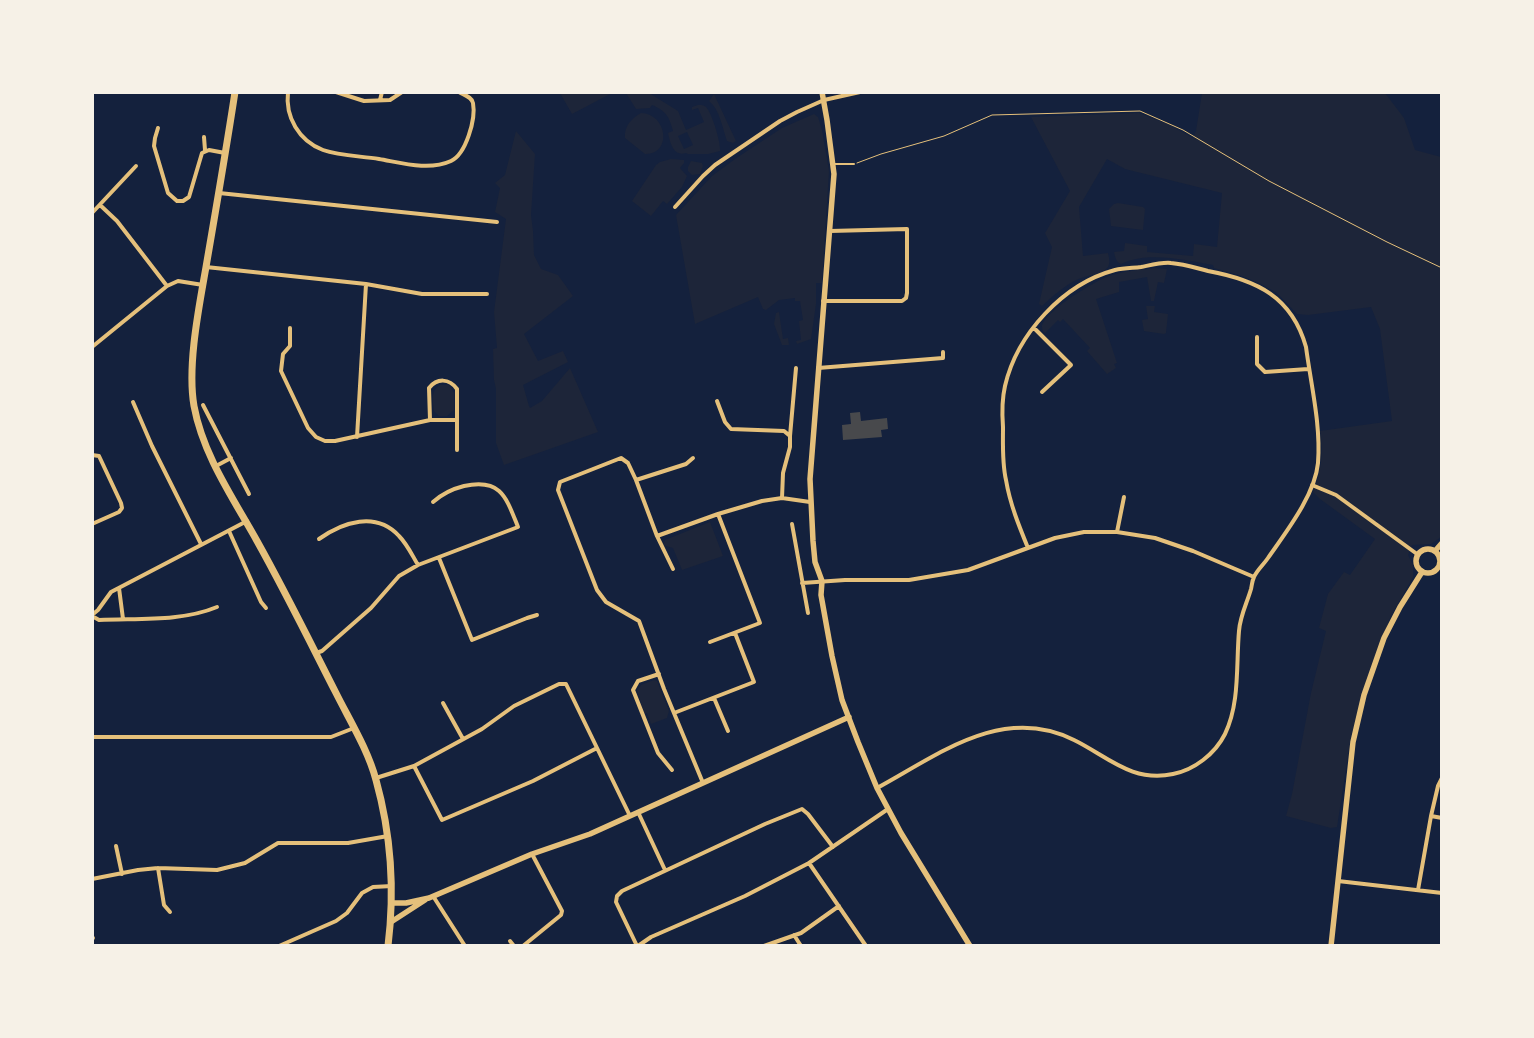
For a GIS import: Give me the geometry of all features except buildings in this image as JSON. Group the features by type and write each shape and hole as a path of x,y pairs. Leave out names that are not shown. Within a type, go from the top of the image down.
{"highway":[{"path":"235,92 203,285 191,377 192,390 201,435 246,522 284,589 354,728 376,778 388,836 392,886 388,946"}],"main road":[{"path":"822,92 834,174 811,452 810,502 815,562 822,581 821,595 842,700 877,788 901,833 970,946"},
{"path":"1435,551 1442,544"},
{"path":"1424,549 1435,551 1440,557 1438,568 1432,573 1422,572 1416,566 1418,554 1424,549"},
{"path":"1330,946 1353,742 1364,695 1384,638 1422,572"},
{"path":"391,922 431,897 532,854 561,845 630,816 849,717"},
{"path":"392,903 406,903 431,897"}],"street":[{"path":"288,92 287,106 296,128 307,139 322,149 403,164 433,166 452,160 467,143 472,121 473,103 471,98 459,92"},
{"path":"336,92 364,100 390,100 402,92"},
{"path":"380,100 382,92"},
{"path":"675,207 703,176 729,155 780,121 824,100 860,92"},
{"path":"158,128 154,146 168,193 177,201 183,201 189,197 202,153 205,150 204,137"},
{"path":"205,150 225,154"},
{"path":"92,213 136,166"},
{"path":"219,193 497,222"},
{"path":"100,205 116,221 168,286"},
{"path":"823,301 902,301 906,298 907,293 907,230 830,231"},
{"path":"877,788 971,736 1016,727 1042,729 1061,734 1073,739 1111,762 1143,776 1174,774 1198,764 1217,747 1229,724 1235,696 1240,622 1254,577 1296,515 1312,485 1318,464 1318,438 1306,347 1302,333 1290,312 1270,293 1242,279 1170,263 1116,270 1089,281 1058,302 1034,328 1014,358 1005,386 1002,410 1003,461 1006,480 1015,515 1028,548"},
{"path":"206,267 366,284 409,292 452,295 487,294"},
{"path":"92,348 168,286 178,281 203,285"},
{"path":"357,437 366,284"},
{"path":"290,328 290,346 283,354 281,371 308,428 316,437 335,442 430,420 457,420"},
{"path":"1034,328 1071,365 1042,392"},
{"path":"1257,337 1256,364 1265,372 1308,369"},
{"path":"818,368 943,358 943,352"},
{"path":"782,498 783,473 790,447 796,368"},
{"path":"430,420 429,388 434,382 449,381 458,389 457,450"},
{"path":"133,402 152,446 201,544"},
{"path":"717,402 724,422 731,429 784,432 790,436"},
{"path":"203,405 249,494"},
{"path":"92,455 98,456 122,508 119,512 92,524"},
{"path":"216,466 231,458"},
{"path":"672,569 628,463 621,458 560,482 558,490 597,590 606,602 639,621 658,674 702,782"},
{"path":"636,480 686,464 693,458"},
{"path":"316,653 364,614 399,576 418,565 518,527 506,498 489,485 478,483 458,488 443,493 433,502"},
{"path":"1312,485 1336,495 1418,554"},
{"path":"1118,532 1124,497"},
{"path":"657,536 718,514 762,501 782,498 810,502"},
{"path":"710,642 760,623 718,514"},
{"path":"319,539 328,532 358,521 371,520 383,524 399,535 418,565"},
{"path":"217,607 206,612 187,615 99,620 92,615 98,610 106,597 119,588 246,522"},
{"path":"792,524 808,613"},
{"path":"229,531 261,602 266,608"},
{"path":"802,583 909,580 968,570 1055,538 1084,532 1118,532 1155,538 1193,551 1254,577"},
{"path":"439,558 472,640 537,615"},
{"path":"119,588 123,619"},
{"path":"674,713 754,682 735,633"},
{"path":"658,674 638,682 633,690 658,753 672,770"},
{"path":"376,778 414,766 482,729 522,701 559,684 566,684 630,816"},
{"path":"714,698 728,731"},
{"path":"443,703 463,739"},
{"path":"92,737 331,737 354,728"},
{"path":"414,766 442,820 533,781 597,748"},
{"path":"1418,890 1431,816 1438,786 1442,778"},
{"path":"833,847 802,809 764,824 622,891 617,896 616,902 638,946 651,937 745,896 809,863 833,847 888,809"},
{"path":"638,812 665,870"},
{"path":"1431,816 1442,818"},
{"path":"92,879 158,868 217,870 245,863 278,844 348,843 388,836"},
{"path":"116,846 122,874"},
{"path":"523,946 561,915 562,911 532,854"},
{"path":"809,863 866,946"},
{"path":"158,868 164,905 170,912"},
{"path":"1338,881 1442,892"},
{"path":"279,946 336,921 347,913 362,893 373,887 392,886"},
{"path":"431,897 465,946"},
{"path":"764,946 801,932 839,906"},
{"path":"794,935 801,946"},
{"path":"510,941 514,946"}],"lane":[{"path":"833,164 854,164"}],"path":[{"path":"854,164 881,154 944,136 992,115 1140,111 1183,130 1269,181 1442,268"}],"shaded area":[{"path":"560,93 612,93 572,114"},
{"path":"626,93 649,93 678,111 686,130 704,122 698,108 692,110 692,107 701,105 706,107 713,121 720,151 708,154 678,153 671,144 668,133 673,131 664,112 652,105 650,108 636,109","holes":["687,132 693,145 684,149 678,136"]},
{"path":"1202,93 1385,93 1404,118 1415,150 1441,157 1441,537 1431,544 1412,545 1408,555 1413,565 1413,577 1390,618 1351,736 1337,827 1331,828 1286,816 1311,693 1326,631 1319,628 1328,594 1344,572 1350,575 1375,539 1313,492 1321,462 1322,446 1320,431 1392,421 1380,329 1371,307 1308,315 1297,314 1277,293 1242,276 1214,268 1213,265 1155,257 1119,263 1114,252 1124,251 1125,243 1147,246 1147,252 1193,256 1194,244 1217,247 1222,193 1125,169 1107,159 1079,207 1083,256 1108,253 1109,265 1102,272 1071,283 1042,306 1039,304 1052,247 1045,233 1070,191 1031,117 1139,113 1170,125 1193,138 1196,131"},
{"path":"714,94 736,141 733,143 727,141 718,114 709,101"},
{"path":"641,113 650,115 657,120 661,127 663,142 654,153 645,154 625,138 629,123"},
{"path":"814,114 818,117 822,130 829,171 822,283 816,283 816,304 811,339 797,344 796,341 801,340 799,321 803,320 800,301 795,301 795,298 779,300 766,310 763,309 758,297 695,324 676,215 712,176 735,159 782,128"},
{"path":"516,131 535,154 531,215 534,255 541,269 558,275 573,296 524,334 538,361 563,351 568,362 523,385 530,408 542,401 570,368 598,432 504,465 496,443 496,389 493,349 497,348 494,312 506,219 495,212 500,188 495,183 505,175"},
{"path":"671,159 684,160 680,168 687,176 682,187 667,204 663,201 651,216 632,201 656,165"},
{"path":"691,161 702,163 703,166 700,174 692,175 688,171"},
{"path":"1118,203 1143,207 1145,209 1143,230 1111,226 1109,209"},
{"path":"1155,268 1167,269 1164,283 1158,282 1154,301 1151,301 1147,277 1119,282 1119,292 1096,299 1117,363 1114,364 1116,368 1107,374 1087,351 1090,348 1063,319 1060,322 1058,320 1045,333 1043,330 1042,327 1051,313 1102,279 1115,274"},
{"path":"1146,306 1155,306 1154,312 1168,314 1166,333 1144,331 1142,320 1148,319"},
{"path":"779,312 783,339 788,338 789,345 782,345 774,324 776,313"},
{"path":"440,385 449,385 454,393 454,410 447,416 439,416 434,411 433,393"},
{"path":"710,522 723,556 682,570 673,548 663,545 665,540"},
{"path":"654,680 657,681 669,711 667,718 651,724 647,713 644,713 637,690 641,685"}]}
